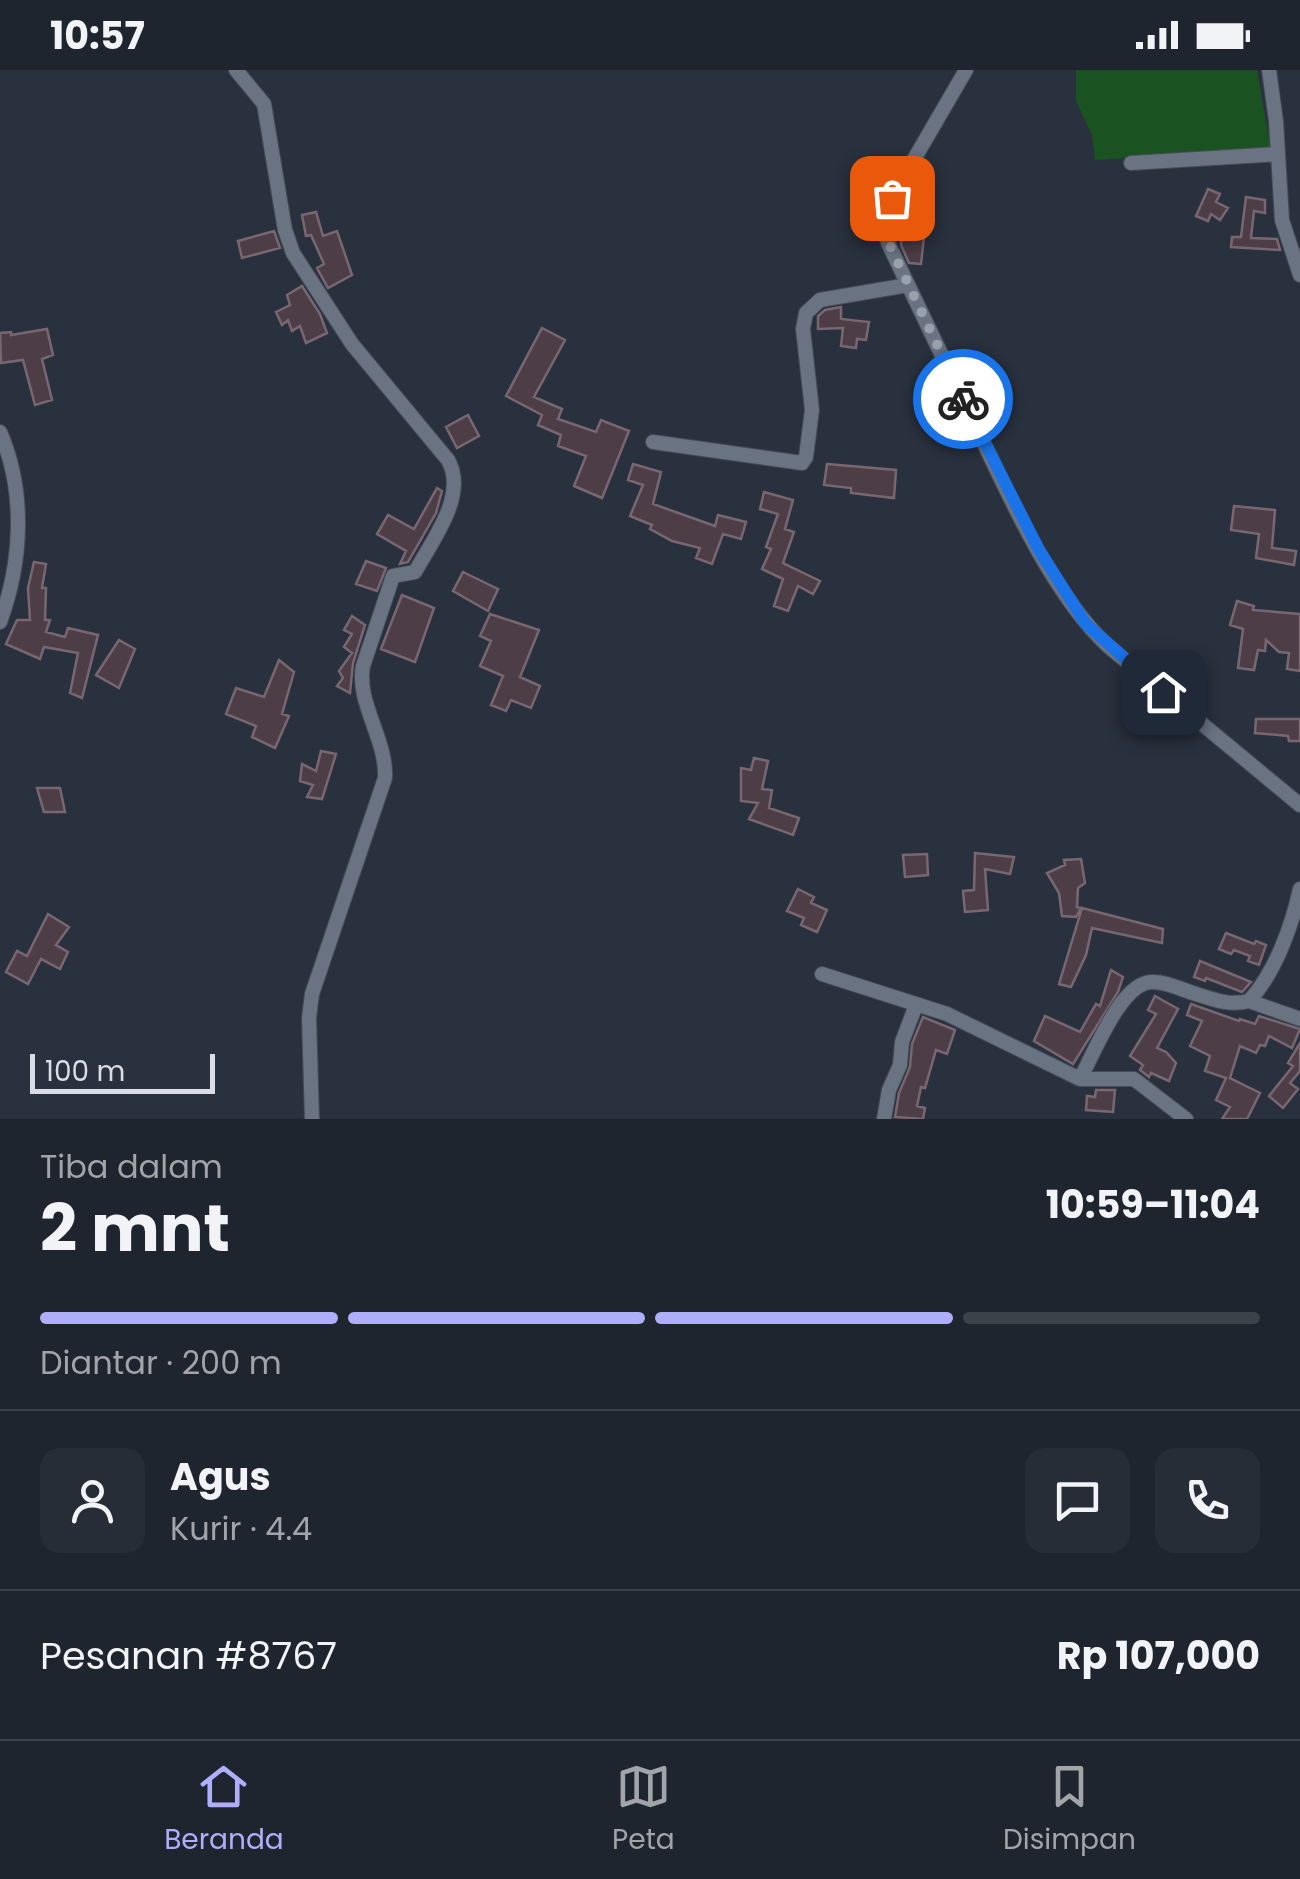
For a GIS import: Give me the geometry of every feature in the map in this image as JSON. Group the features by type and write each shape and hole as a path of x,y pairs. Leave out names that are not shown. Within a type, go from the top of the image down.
{"street":[{"path":"236,70 264,104 285,230 294,252 352,344 448,460 455,480 450,506 415,572 393,576 363,666 361,680 384,755 385,778 312,994 312,1119"},
{"path":"966,70 881,216 884,233 1011,499 1086,624 1300,806"},
{"path":"1269,70 1282,220 1300,275"},
{"path":"1131,164 1278,154"},
{"path":"654,442 802,463 812,410 803,330 810,306 826,299 908,285"},
{"path":"0,432 17,500 18,544 16,576 0,622"},
{"path":"1249,1001 1268,975 1300,890"},
{"path":"822,974 953,1017 1080,1079 1134,1079 1186,1119"},
{"path":"1080,1079 1123,1000 1135,987 1148,982 1221,1002 1249,1001 1300,1019"},
{"path":"884,1119 889,1090 900,1065 902,1042 916,1004"}],"green space":[{"path":"1076,70 1257,70 1271,149 1095,160 1092,135 1076,101"}],"building":[{"path":"1208,189 1220,194 1216,202 1228,208 1220,220 1211,214 1208,221 1196,216"},
{"path":"1246,197 1265,200 1265,213 1254,211 1251,238 1277,239 1280,250 1231,247 1232,237 1241,237"},
{"path":"900,204 912,207 909,217 926,219 921,264 909,263 901,245 903,224 892,218"},
{"path":"316,212 323,236 337,231 352,275 328,288 317,268 324,264 311,235 306,236 302,215"},
{"path":"274,231 280,248 242,258 238,241"},
{"path":"302,286 327,333 306,343 300,326 292,331 288,320 282,325 276,312 290,305 287,295"},
{"path":"841,307 841,319 869,322 866,340 857,339 856,348 841,346 843,328 818,329 818,316 825,310"},
{"path":"542,328 565,340 534,397 562,409 558,419 596,432 601,420 629,431 602,498 574,486 586,456 558,446 561,435 538,425 542,415 506,396"},
{"path":"47,329 53,355 42,359 52,400 35,405 23,360 1,363 0,333"},
{"path":"468,415 479,436 457,448 446,427"},
{"path":"633,464 661,472 653,504 715,526 718,515 746,522 741,539 723,534 712,564 696,558 700,548 672,541 650,529 652,525 630,516 643,485 628,480"},
{"path":"827,464 896,470 894,498 824,485"},
{"path":"437,488 442,491 436,513 408,562 400,564 406,551 377,534 388,515 414,529"},
{"path":"764,492 793,500 785,529 794,532 783,563 820,581 813,594 798,586 788,611 774,606 783,579 762,569 771,549 766,547 778,514 760,509"},
{"path":"1234,506 1275,510 1272,548 1296,551 1294,565 1256,558 1259,534 1231,530"},
{"path":"366,561 386,568 377,591 356,584"},
{"path":"34,562 46,564 42,588 46,588 45,620 50,620 46,632 65,637 68,628 98,635 82,698 70,693 78,653 44,647 40,659 6,644 17,620 30,620 28,588"},
{"path":"463,572 498,589 488,611 453,591"},
{"path":"402,595 434,608 415,662 381,649"},
{"path":"1237,601 1254,606 1253,610 1300,614 1300,671 1287,669 1289,653 1279,652 1266,640 1265,651 1258,650 1254,670 1238,668 1243,629 1230,625"},
{"path":"490,614 539,630 520,677 540,686 531,708 511,700 506,711 491,705 503,676 480,666 491,641 480,636"},
{"path":"352,616 365,625 353,663 350,693 337,686 343,678 339,671 352,653 344,647 352,634 344,630"},
{"path":"119,640 135,649 119,688 96,675"},
{"path":"279,660 294,672 282,714 289,716 275,748 252,737 256,726 226,714 236,688 264,697"},
{"path":"1256,719 1300,719 1300,741 1255,733"},
{"path":"321,751 336,754 322,799 307,797 313,785 300,781 302,764 316,771"},
{"path":"754,758 768,761 762,789 772,790 769,808 799,818 793,835 749,819 758,803 741,801 741,768 751,770"},
{"path":"37,788 60,788 65,812 44,812"},
{"path":"975,853 1014,857 1010,874 985,869 988,910 965,912 963,891 974,890"},
{"path":"927,854 928,875 905,877 903,855"},
{"path":"1081,859 1085,883 1078,888 1077,907 1081,908 1076,917 1062,916 1059,893 1047,873 1065,865 1064,860"},
{"path":"798,889 814,897 811,903 827,910 817,932 801,925 804,918 787,911"},
{"path":"1082,908 1163,929 1162,943 1092,928 1086,955 1071,987 1059,984"},
{"path":"48,914 69,927 56,945 68,952 60,969 41,959 28,984 6,972 17,951 27,956"},
{"path":"1226,933 1266,945 1259,965 1248,961 1250,956 1219,949"},
{"path":"1200,961 1251,982 1242,992 1194,977"},
{"path":"1111,970 1123,977 1118,992 1073,1064 1034,1041 1045,1016 1080,1032 1096,1004 1100,1006"},
{"path":"1155,996 1178,1009 1157,1048 1176,1063 1169,1081 1151,1073 1149,1077 1140,1070 1143,1065 1130,1056 1156,1014 1148,1010"},
{"path":"1191,1004 1239,1021 1255,1024 1259,1016 1300,1029 1292,1048 1269,1036 1256,1053 1240,1046 1230,1078 1260,1093 1247,1119 1222,1119 1230,1107 1216,1100 1226,1078 1205,1071 1210,1056 1190,1046 1202,1021 1187,1015"},
{"path":"923,1017 955,1030 947,1054 936,1050 925,1088 921,1087 917,1106 925,1108 923,1119 895,1117 899,1093 910,1067 912,1044"},
{"path":"1300,1043 1300,1071 1290,1083 1298,1089 1283,1108 1269,1096 1293,1066 1288,1063"},
{"path":"1096,1090 1115,1090 1113,1112 1086,1110 1087,1096 1095,1097"}],"way so far":[{"path":"892,198 881,216 884,233 963,399"}],"route":[{"path":"963,399 1039,550 1086,624 1163,692"}]}
